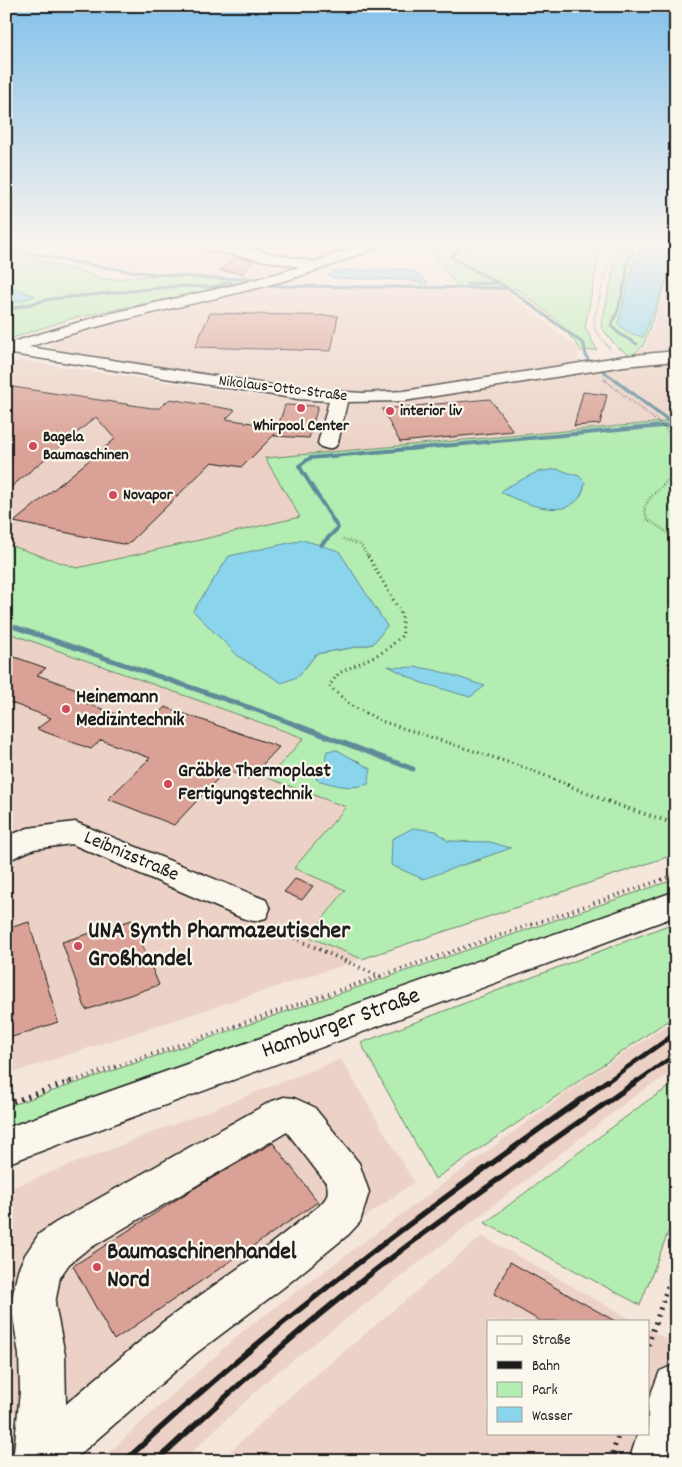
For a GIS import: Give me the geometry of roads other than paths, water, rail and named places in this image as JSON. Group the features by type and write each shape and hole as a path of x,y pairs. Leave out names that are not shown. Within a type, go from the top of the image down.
{"street":[{"path":"8,350 53,332 129,313"},
{"name":"Nikolaus-Otto-Straße","path":"8,350 288,392 363,398 404,396 588,366 676,356"},
{"path":"328,443 339,397"},
{"name":"Leibnizstraße","path":"6,850 28,839 75,833 254,909"},
{"name":"Hamburger Straße","path":"6,1146 676,903"},
{"path":"284,1114 294,1115 300,1119 345,1176 350,1192 345,1208 334,1220 269,1272 179,1338 36,1459 43,1391 42,1355 33,1304 40,1270 54,1249 79,1232 284,1114"},
{"path":"653,1461 676,1387"}],"water":[{"path":"621,313 653,313 643,337 629,333 618,324"},
{"path":"557,469 579,476 585,482 581,496 573,504 562,508 537,506 501,492 505,488 537,472"},
{"path":"303,540 339,551 387,626 373,644 316,654 299,676 282,683 238,656 193,611 229,556"},
{"path":"388,666 431,669 485,686 470,697 419,682"},
{"path":"337,750 371,769 368,784 349,787 317,780 315,774 329,765 325,759 327,751"},
{"path":"413,828 436,831 448,841 490,842 511,848 423,879 391,865 392,839"}],"waterway":[{"path":"543,313 584,344 586,356 590,362"},
{"path":"616,313 611,326 621,335 637,344"},
{"path":"603,371 617,381"},
{"path":"321,545 338,528 299,466 310,458 674,425 615,380"},
{"path":"6,624 262,712 413,769"}],"railway":[{"path":"605,1083 676,1033"},
{"path":"635,1083 676,1054"},
{"path":"125,1461 240,1359 359,1262 482,1170 607,1081"},
{"path":"156,1461 269,1357 376,1269 637,1081"}],"place":[{"name":"Whirpool Center","path":"301,408"},
{"name":"interior liv","path":"390,411"},
{"name":"Bagela Baumaschinen","path":"33,446"},
{"name":"Novapor","path":"113,495"},
{"name":"Heinemann Medizintechnik","path":"66,709"},
{"name":"Gräbke Thermoplast Fertigungstechnik","path":"168,784"},
{"name":"UNA Synth Pharmazeutischer Großhandel","path":"78,946"},
{"name":"Baumaschinenhandel Nord","path":"97,1267"}]}
